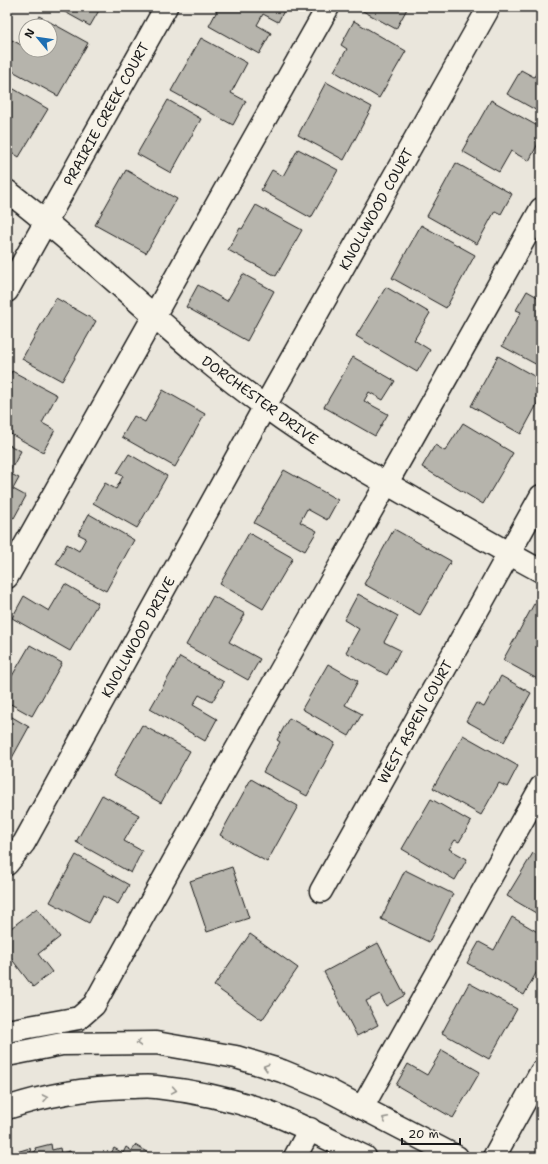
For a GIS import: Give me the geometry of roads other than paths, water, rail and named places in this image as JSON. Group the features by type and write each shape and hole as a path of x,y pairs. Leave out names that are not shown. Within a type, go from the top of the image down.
{"street":[{"name":"PRAIRIE CREEK COURT","path":"7,291 166,7"},
{"path":"7,577 328,7"},
{"name":"KNOLLWOOD COURT","path":"265,406 487,11"},
{"name":"DORCHESTER DRIVE","path":"7,191 47,221 125,289 153,316 197,353 265,406 307,436 509,554 541,571"},
{"path":"7,1031 80,1018 94,1005 208,796 388,484 541,209"},
{"name":"KNOLLWOOD DRIVE","path":"7,864 24,843 265,406"},
{"name":"WEST ASPEN COURT","path":"321,891 541,496"},
{"path":"362,1108 541,787"},
{"path":"7,1055 62,1044 156,1043 236,1058 282,1071 328,1090 457,1157"},
{"path":"494,1157 541,1072"},
{"path":"7,1108 23,1102 79,1092 109,1088 155,1086 220,1098 265,1111 310,1129 365,1157"},
{"path":"295,1157 310,1129"}]}
